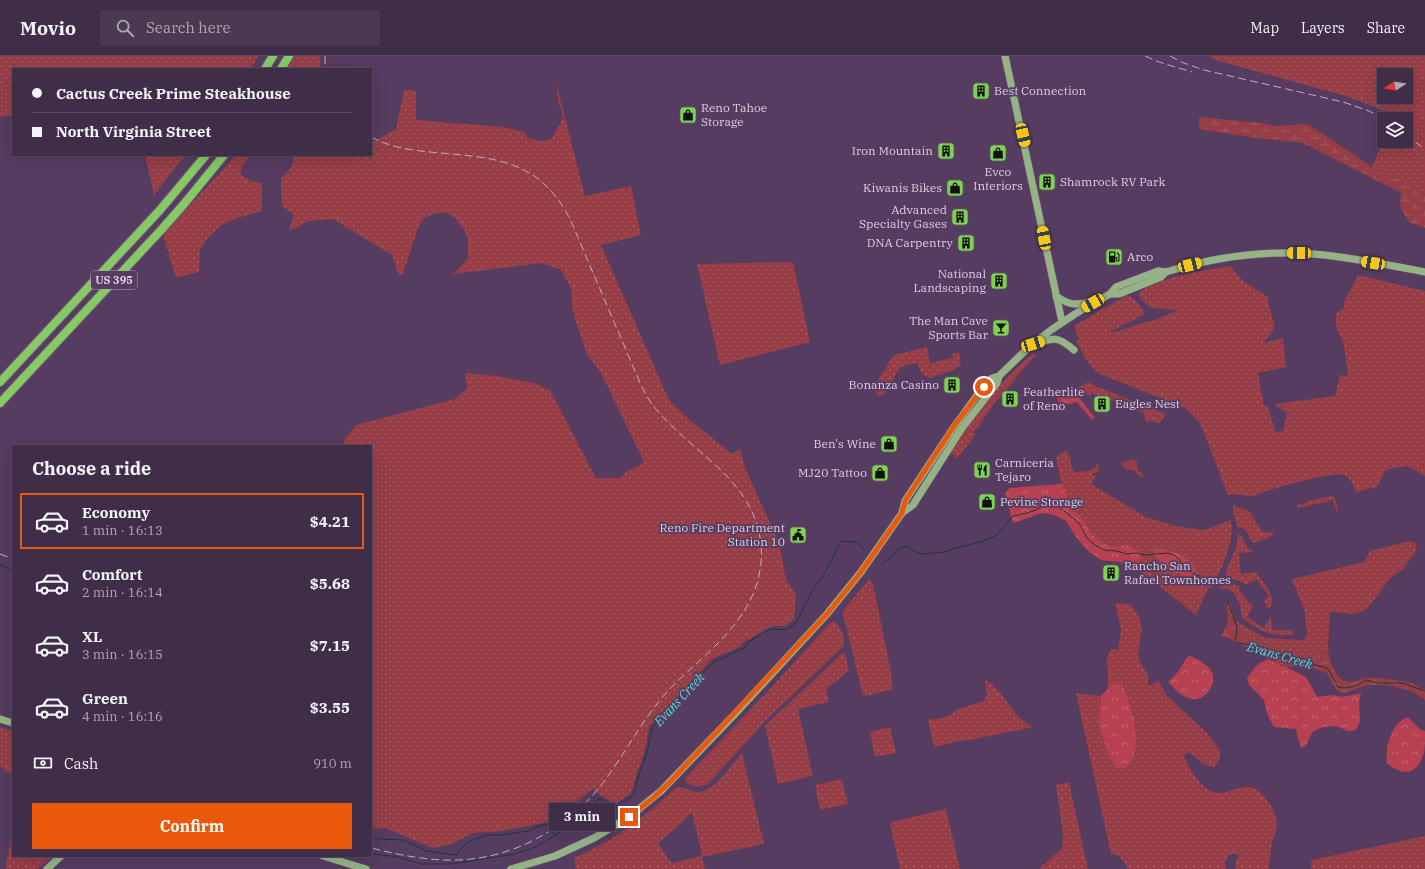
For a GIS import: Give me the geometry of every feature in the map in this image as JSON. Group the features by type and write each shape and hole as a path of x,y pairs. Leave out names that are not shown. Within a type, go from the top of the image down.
{"highway":[{"path":"266,68 273,56"},
{"path":"282,68 289,56"},
{"name":"US 395","path":"0,382 160,210 205,156"},
{"name":"US 395","path":"0,403 175,214 223,156"}],"main road":[{"path":"1005,56 1062,322"},
{"path":"511,869 555,856 594,838 629,817 661,791 734,715 827,614 861,572 902,513 913,504 966,423 997,383 999,376 1033,344 1062,322 1110,294 1119,294 1161,277 1166,272 1219,258 1249,254 1286,253 1327,255 1425,272"},
{"path":"1056,296 1064,302 1072,305 1096,301"},
{"path":"1033,344 1050,339 1057,339 1066,343 1074,350"},
{"path":"0,718 12,722"},
{"path":"47,869 60,857"},
{"path":"326,857 366,869"}],"green space":[{"path":"0,56 259,56 251,68 12,68 12,115 0,117"},
{"path":"294,56 320,56 321,68 288,68"},
{"path":"1210,56 1425,56 1425,195 1402,180 1372,167 1380,148 1413,148 1413,112 1386,112 1349,97 1212,59"},
{"path":"556,82 585,196 631,186 641,235 601,245 669,400 684,415 732,454 740,449 745,468 779,543 786,580 796,594 794,619 785,626 772,626 744,642 740,647 712,659 649,727 645,750 631,793 615,804 592,789 554,821 502,831 473,833 452,844 433,848 385,828 372,829 372,445 343,445 345,438 356,425 455,399 467,388 465,373 497,376 534,383 550,390 596,478 620,478 625,473 644,462 601,373 587,354 575,319 571,288 561,270 542,263 453,274 468,258 468,238 463,228 455,218 447,213 436,213 424,218 418,228 403,274 399,276 392,255 333,219 308,221 289,230 294,214 282,206 281,179 291,168 294,156 372,156 372,142 396,129 404,90 416,91 416,120 503,127 524,132 528,138 542,141 551,139 563,118 561,107 559,106"},
{"path":"1199,117 1261,123 1275,126 1308,124 1372,167 1402,180 1425,195 1425,228 1410,223 1400,207 1401,193 1303,143 1256,138 1199,129"},
{"path":"145,156 184,156 154,195"},
{"path":"235,156 250,156 243,165 240,173 250,180 262,183 262,211 235,219 220,226 206,240 200,250 199,272 176,278 163,235"},
{"path":"793,262 810,342 720,365 697,264"},
{"path":"1230,266 1243,281 1268,297 1275,328 1263,343 1283,338 1286,367 1258,373 1264,406 1267,405 1276,432 1283,431 1287,413 1274,404 1335,396 1340,375 1348,376 1342,339 1336,327 1336,314 1344,308 1344,302 1358,275 1425,291 1425,476 1408,466 1393,468 1385,471 1377,487 1356,492 1346,476 1336,475 1304,480 1254,496 1234,494 1228,495 1199,422 1185,408 1100,374 1089,364 1076,341 1079,339 1074,326 1127,295 1136,300 1145,314 1110,332 1118,331 1166,316 1177,310 1151,307 1147,305 1138,295 1144,289 1166,280 1195,272"},
{"path":"927,347 930,363 953,358 952,354 959,352 961,364 951,372 950,371 930,378 922,374 917,363 900,367 885,393 879,397 873,387 894,355"},
{"path":"1035,353 1035,357 1028,363 996,401 980,425 973,432 976,434 957,459 951,452 989,398 1011,373"},
{"path":"1088,382 1166,414 1160,423 1152,421 1146,422 1144,412 1141,413 1141,411 1091,393 1090,396 1085,393 1077,395 1071,393 1060,402 1067,403 1061,408 1052,388 1068,393"},
{"path":"1071,393 1077,395 1095,418 1092,420 1077,402 1070,404 1060,402 1059,399"},
{"path":"1066,450 1072,461 1070,461 1074,472 1088,471 1096,467 1097,462 1100,473 1097,474 1091,484 1146,517 1175,526 1204,530 1231,520 1231,538 1227,555 1212,588 1209,587 1196,615 1145,575 1134,568 1118,563 1130,563 1128,545 1115,547 1101,543 1091,533 1079,514 1073,511 1062,487 1056,458","holes":["1156,548 1177,552 1175,571 1163,567 1158,558 1156,558"]},
{"path":"1132,459 1137,461 1137,469 1144,477 1141,477 1133,470 1127,470 1122,466 1122,462"},
{"path":"1062,484 1073,511 1079,514 1091,533 1101,543 1115,547 1128,545 1141,552 1140,560 1130,563 1101,560 1088,551 1076,537 1066,521 1054,515 1042,513 1013,523 1005,493 1010,488"},
{"path":"1332,496 1335,498 1338,510 1336,513 1336,507 1333,500 1299,508 1297,506 1299,504 1307,503 1307,501"},
{"path":"1233,505 1249,511 1262,531 1268,533 1274,531 1272,536 1256,543 1252,542 1245,530 1237,526 1233,512"},
{"path":"1240,534 1248,548 1253,552 1239,553 1241,574 1256,572 1267,587 1271,596 1272,605 1269,608 1265,607 1267,604 1263,601 1269,597 1256,579 1246,585 1241,581 1231,579 1225,573 1236,548 1238,535"},
{"path":"1410,541 1417,544 1415,553 1403,569 1389,580 1367,609 1355,614 1330,612 1328,648 1319,649 1314,662 1242,636 1238,631 1236,621 1265,638 1303,640 1307,635 1305,612 1292,579 1364,562 1370,551"},
{"path":"1156,548 1178,553 1187,558 1196,568 1192,576 1188,577 1163,567 1158,558 1156,558 1153,550"},
{"path":"869,579 873,584 893,689 866,696 862,693 842,612"},
{"path":"1222,582 1239,586 1240,587 1238,589 1251,605 1254,604 1247,617 1264,628 1271,616 1272,630 1293,630 1293,635 1271,634 1242,618 1238,599 1232,592 1223,590 1219,587"},
{"path":"1230,602 1238,631 1242,636 1314,662 1319,649 1328,648 1334,670 1345,681 1352,682 1363,678 1369,678 1388,679 1411,683 1425,690 1425,700 1412,691 1387,685 1368,685 1344,693 1338,691 1327,673 1313,668 1281,666 1229,638 1221,636 1228,623 1227,604"},
{"path":"1115,603 1130,604 1139,617 1142,629 1138,653 1139,661 1149,676 1148,683 1150,686 1158,680 1167,696 1207,733 1220,750 1220,759 1214,767 1205,765 1187,752 1184,756 1198,780 1209,790 1215,793 1251,787 1260,792 1272,808 1277,824 1271,847 1269,869 1236,869 1235,865 1239,854 1230,854 1225,861 1226,869 1127,869 1127,866 1118,855 1111,854 1076,693 1101,696 1099,726 1107,751 1116,768 1111,685 1108,688 1108,670 1106,660 1111,649 1118,650 1121,629"},
{"path":"833,621 842,632 844,640 843,647 770,716 708,784 699,787 688,784 685,778"},
{"path":"842,653 845,653 849,671 826,689 829,702 798,709 813,776 778,784 765,726"},
{"path":"1190,656 1209,667 1213,677 1212,686 1203,697 1198,699 1190,699 1186,697 1168,682 1178,672 1187,657"},
{"path":"1270,659 1306,677 1318,697 1331,695 1343,697 1361,693 1359,702 1360,721 1356,730 1347,731 1335,726 1328,726 1315,730 1303,748 1300,746 1296,729 1274,727 1268,716 1264,700 1249,685 1247,678 1263,661"},
{"path":"985,680 995,687 1020,718 1031,726 1029,728 934,747 928,720 951,715 958,709 984,701 987,696"},
{"path":"1122,684 1133,716 1136,739 1132,760 1125,768 1116,768 1107,751 1099,726 1101,696 1111,685"},
{"path":"1408,717 1421,730 1425,731 1425,748 1418,766 1409,772 1404,772 1387,763 1387,749 1393,730 1397,724"},
{"path":"0,727 12,731 12,776 0,766"},
{"path":"890,727 896,753 875,757 870,732"},
{"path":"742,753 764,844 702,857 705,869 576,869 574,858 603,844 639,820 677,787 698,792 704,791 717,783","holes":["692,812 702,856 672,863 658,843"]},
{"path":"842,779 848,804 820,810 815,785"},
{"path":"1069,782 1088,869 1039,869 1062,848 1063,835 1056,785"},
{"path":"946,809 960,869 900,869 890,824 892,822"},
{"path":"1425,836 1425,869 1311,869 1311,860"},
{"path":"12,837 12,857 52,857 37,869 6,869"}],"waterway":[{"path":"1093,475 1099,472"},
{"name":"Evans Creek","path":"882,564 896,551 903,547 908,546 912,550 922,554 943,552 986,540 997,535 1013,516 1036,510 1045,504 1052,502 1079,523 1087,538 1104,550 1144,555 1168,553 1176,556 1184,566 1194,574 1200,576"},
{"name":"Evans Creek","path":"372,837 403,840 426,851 456,855 466,843 486,835 502,835 528,831 545,824 555,836 600,798 615,807 634,795 637,780 647,753 652,728 699,676 714,662 746,647 748,642 770,629 786,630 796,623 813,589 823,576 841,541 856,542 864,549"},
{"path":"0,565 12,570"},
{"name":"Evans Creek","path":"1228,602 1236,625 1237,630 1235,640 1238,643 1252,645 1297,661 1324,667 1329,670 1338,687 1349,687 1367,680 1376,683 1403,683 1425,691"},
{"path":"372,854 399,857 421,864 451,864 514,854 536,847 554,836"}],"railway":[{"path":"325,56 325,68"},
{"path":"1145,56 1192,72"},
{"path":"1170,56 1181,62 1204,70 1343,102 1377,115"},
{"path":"372,137 392,146 407,149 493,159 511,164 528,172 543,183 557,199 570,219 645,394 670,425 719,468 734,484 746,501 756,521 761,544 761,560 757,584 751,599 739,618 720,641 657,703 602,784 595,793 569,818 528,843 508,851 469,859 450,860 412,857 372,848"},
{"path":"1413,140 1425,149"},
{"path":"0,554 12,559"}],"place":[{"name":"Best Connection","path":"981,91"},
{"name":"Reno Tahoe Storage","path":"688,115"},
{"name":"Iron Mountain","path":"946,151"},
{"name":"Evco Interiors","path":"998,153"},
{"name":"Shamrock RV Park","path":"1047,182"},
{"name":"Kiwanis Bikes","path":"955,188"},
{"name":"Advanced Specialty Gases","path":"960,217"},
{"name":"DNA Carpentry","path":"966,243"},
{"name":"Arco","path":"1114,257"},
{"name":"National Landscaping","path":"999,281"},
{"name":"The Man Cave Sports Bar","path":"1001,328"},
{"name":"Bonanza Casino","path":"952,385"},
{"name":"Featherlite of Reno","path":"1010,399"},
{"name":"Eagles Nest","path":"1102,404"},
{"name":"Ben's Wine","path":"889,444"},
{"name":"Carniceria Tejaro","path":"982,470"},
{"name":"MJ20 Tattoo","path":"880,473"},
{"name":"Pevine Storage","path":"987,502"},
{"name":"Reno Fire Department Station 10","path":"798,535"},
{"name":"Rancho San Rafael Townhomes","path":"1111,573"}],"route":[{"path":"629,817 670,782 827,614 861,572 902,513 905,501 954,426 984,387"}]}
